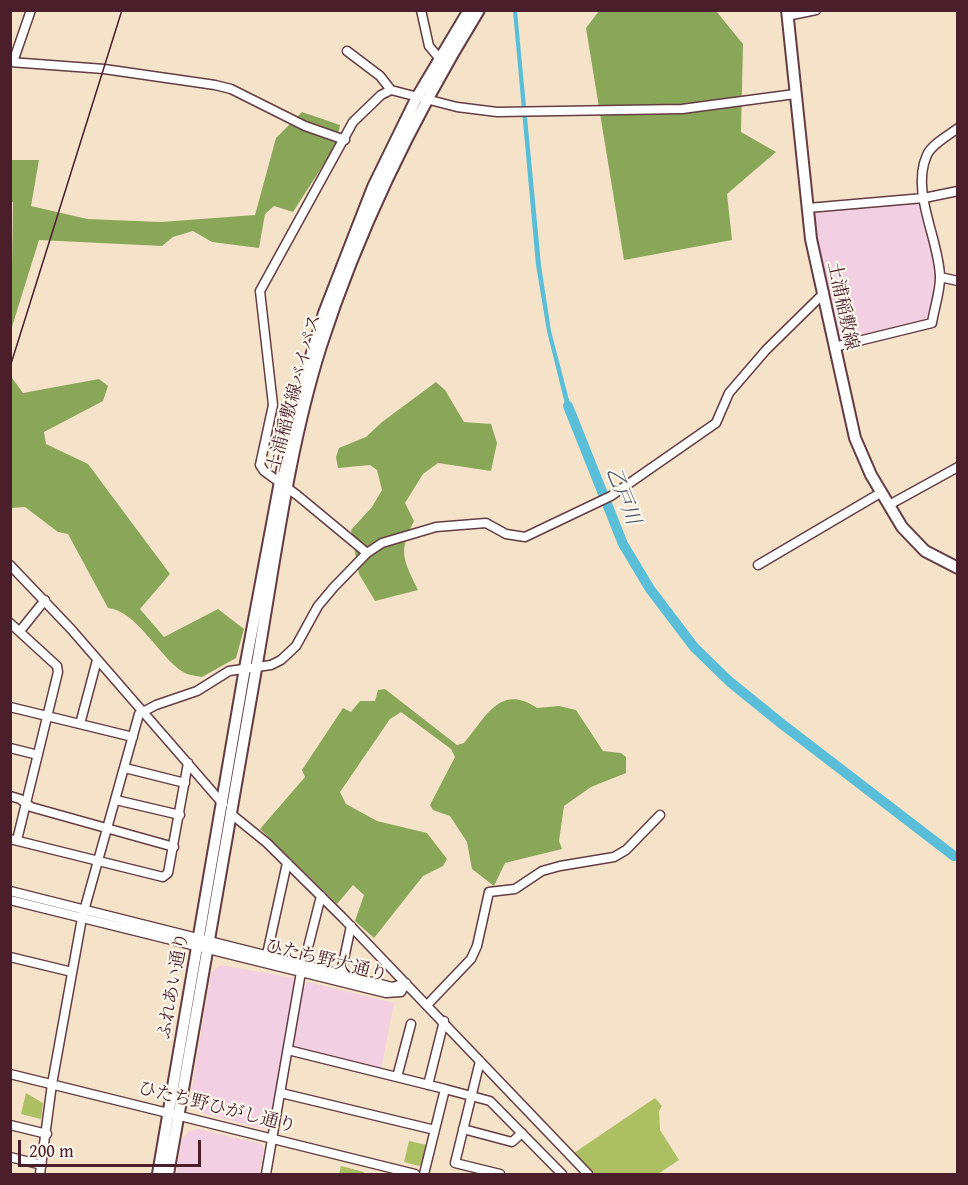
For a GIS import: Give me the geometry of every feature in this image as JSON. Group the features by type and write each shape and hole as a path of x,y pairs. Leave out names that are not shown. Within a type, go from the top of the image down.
{"main road":[{"name":"土浦稲敷線バイパス","path":"226,808 283,484 321,348 344,280 439,58 469,10"},
{"name":"土浦稲敷線バイパス","path":"422,98 479,10"},
{"name":"土浦稲敷線","path":"787,14 811,239 855,438 871,475 902,527 925,551 957,568"},
{"name":"ふれあい通り","path":"168,1174 174,1113 226,808"},
{"name":"ふれあい通り","path":"158,1174 174,1113"}],"street":[{"path":"31,10 12,62 104,69 215,85 240,93 306,126 345,140"},
{"path":"421,10 429,46 439,58"},
{"path":"787,14 816,10"},
{"path":"347,51 380,76 392,90 475,110 528,112 682,109 795,94"},
{"path":"367,553 310,505 264,471 260,465 273,405 260,291 353,122 376,99 392,90"},
{"path":"834,348 932,323 940,277 924,198 923,169 927,154 957,128"},
{"path":"808,208 924,198 957,191"},
{"path":"940,277 957,281"},
{"path":"40,1174 52,1084 84,914 142,712 211,683 229,671 274,663 288,654 303,636 318,606 367,553 393,539 446,526 486,523 506,534 525,537 608,498 716,423 729,393 766,350 824,293"},
{"path":"889,505 957,468"},
{"path":"758,565 882,492"},
{"path":"10,565 45,600 226,808 321,896 444,1020 588,1174"},
{"path":"20,631 45,600"},
{"path":"10,623 57,666 58,672 26,804 14,839 163,877 168,873 174,847 188,763"},
{"path":"80,724 97,660"},
{"path":"10,707 133,737"},
{"path":"10,748 38,755"},
{"path":"125,768 184,783"},
{"path":"10,796 20,798 26,804 174,847"},
{"path":"116,800 180,815"},
{"path":"428,1004 471,959 477,946 489,892 515,889 542,871 614,856 626,850 660,815"},
{"path":"267,954 286,863"},
{"name":"ひたち野大通り","path":"10,891 84,914"},
{"path":"266,1174 274,1139 302,968 321,896"},
{"name":"ひたち野大通り","path":"10,900 84,914 302,968 396,994 404,989 406,983"},
{"path":"341,974 351,926"},
{"name":"ひたち野大通り","path":"203,943 267,954 302,968 341,974 392,987 406,983"},
{"path":"10,957 72,972"},
{"path":"428,1085 444,1020"},
{"path":"397,1077 411,1024"},
{"path":"288,1050 490,1101 562,1174"},
{"path":"480,1061 455,1163 500,1174"},
{"name":"ひたち野ひがし通り","path":"10,1074 415,1174"},
{"path":"424,1174 445,1089"},
{"path":"280,1093 435,1130"},
{"path":"10,1125 47,1134"},
{"path":"463,1129 512,1142 522,1133"},
{"path":"10,1157 42,1165"}],"shaded area":[{"path":"915,201 922,205 937,278 929,320 841,342 838,340 812,211"},
{"path":"220,965 294,978 296,982 270,1126 264,1129 199,1112 190,1100 211,973"},
{"path":"308,982 394,1003 381,1070 292,1049 303,987"},
{"path":"199,1129 262,1144 264,1149 259,1174 176,1174 182,1138 190,1131"}],"green space":[{"path":"599,11 716,11 743,44 741,132 776,152 727,194 732,240 624,260 586,28"},
{"path":"302,112 340,125 336,145 293,212 274,206 265,214 259,248 212,242 193,231 173,237 162,246 39,240 11,330 13,202 11,202 11,160 39,160 31,206 87,219 161,222 255,215 276,138"},
{"path":"10,375 23,393 99,379 108,386 103,401 44,432 46,444 88,464 170,574 140,609 164,637 218,609 244,629 236,658 202,677 183,672 129,617 108,608 68,534 58,532 25,507 11,508"},
{"path":"436,382 445,390 464,422 491,424 497,443 491,471 438,463 423,474 405,503 414,521 406,540 404,556 418,590 375,601 359,574 351,530 372,507 382,490 377,470 370,465 338,468 336,457 339,448 366,437 382,422"},
{"path":"385,689 457,745 464,743 487,714 503,701 513,699 524,701 537,708 559,706 576,710 603,751 621,753 626,757 626,773 591,787 564,806 559,841 562,849 505,863 494,886 472,869 467,842 450,816 433,810 430,805 455,757 451,749 401,712 390,719 340,792 346,804 377,821 427,833 447,859 443,866 423,876 374,938 355,921 364,895 353,885 337,904 260,829 305,777 302,770 343,708 351,712 360,701 375,701 378,690"},
{"path":"26,1093 43,1103 41,1119 21,1114"},
{"path":"655,1098 662,1106 659,1111 660,1130 679,1160 658,1174 595,1174 574,1153"},
{"path":"409,1141 427,1145 423,1163 419,1166 404,1162"},
{"path":"341,1166 364,1172 363,1174 339,1174"}],"water":[{"path":"513,11 517,11 541,265 551,331 574,419 569,420 547,331 536,265"}],"waterway":[{"name":"乙戸川","path":"568,406 623,544 650,589 694,647 730,682 782,724 954,856"}],"railway":[{"path":"10,367 122,10"}]}
